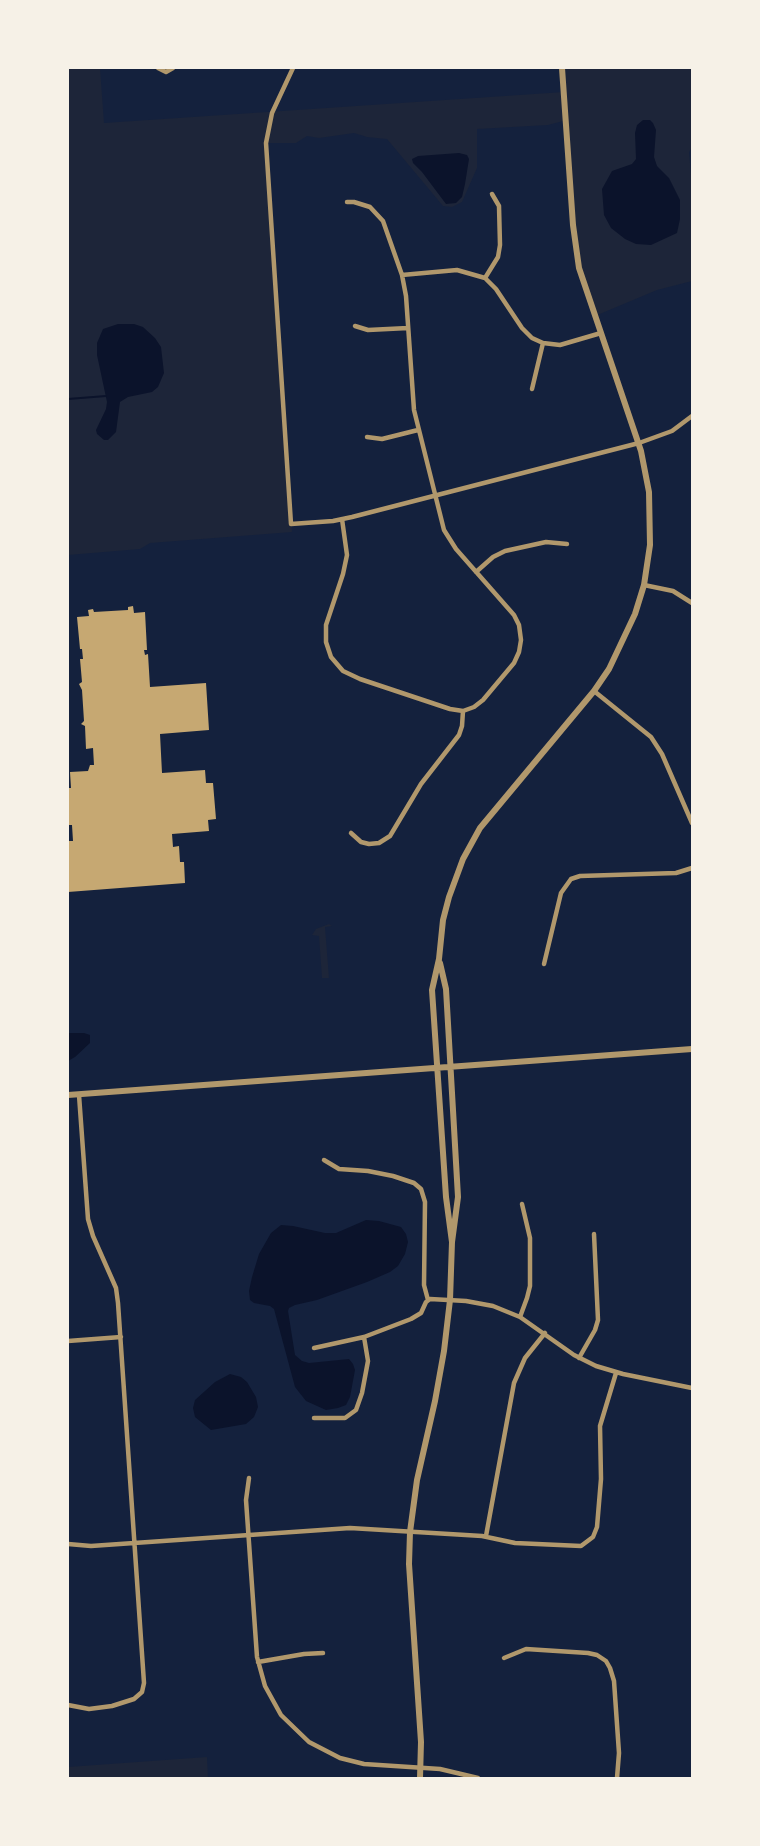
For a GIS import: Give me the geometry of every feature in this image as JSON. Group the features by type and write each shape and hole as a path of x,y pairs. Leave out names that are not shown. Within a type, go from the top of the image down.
{"street":[{"path":"158,68 166,72 173,68"},
{"path":"293,68 272,113 266,143 291,524 342,519 639,443 672,431 693,417"},
{"path":"452,1242 446,1197 432,990 439,958 441,928 449,897 470,844 489,815 594,691 620,651 644,585 650,544 650,509 646,473 639,443 579,268 562,68"},
{"path":"485,278 498,257 500,245 499,206 492,194"},
{"path":"342,519 347,543 347,559 325,628 326,645 333,660 343,671 360,679 450,709 463,711 474,707 483,700 516,660 521,644 520,628 514,615 449,539 443,526 418,430 413,395 406,296 402,275 383,221 370,207 347,202"},
{"path":"402,275 458,270 485,278 496,289 522,328 532,338 543,343 560,345 601,333"},
{"path":"355,326 368,330 408,328"},
{"path":"532,389 543,343"},
{"path":"367,437 382,439 418,430"},
{"path":"476,572 493,557 505,551 546,542 567,544"},
{"path":"644,585 673,591 693,603"},
{"path":"594,691 651,737 662,754 693,823"},
{"path":"351,833 361,842 369,844 379,843 390,836 424,779 459,735 463,711"},
{"path":"544,964 561,893 571,879 580,876 676,873 693,868"},
{"path":"420,1779 421,1742 410,1580 410,1532 417,1480 440,1377 450,1300 452,1242 458,1197 446,989 439,958"},
{"path":"68,1095 693,1049"},
{"path":"68,1705 85,1708 106,1707 134,1699 143,1689 144,1678 116,1288 93,1236 87,1214 79,1095"},
{"path":"315,1348 364,1337 416,1317 428,1300 424,1285 425,1200 420,1187 393,1176 339,1169 324,1160"},
{"path":"519,1317 528,1295 530,1282 530,1238 522,1204"},
{"path":"579,1358 598,1320 594,1234"},
{"path":"428,1300 489,1305 519,1317 579,1358 596,1366 616,1373 693,1388"},
{"path":"486,1536 514,1383 525,1358 545,1334"},
{"path":"68,1341 121,1337"},
{"path":"314,1418 345,1418 356,1410 360,1403 368,1361 364,1337"},
{"path":"68,1544 86,1546 350,1528 486,1536 513,1543 572,1547 583,1545 593,1537 597,1527 600,1426 616,1373"},
{"path":"249,1478 246,1497 258,1662 265,1686 275,1706 290,1726 313,1745 330,1754 356,1762 447,1770 478,1779"},
{"path":"504,1658 526,1649 588,1653 597,1655 606,1661 614,1681 619,1753 617,1779"},
{"path":"258,1662 323,1653"}],"shaded area":[{"path":"68,68 100,68 104,123 564,92 562,68 692,68 692,148 689,152 692,186 692,281 657,290 595,316 579,268 567,120 548,125 477,129 477,168 462,202 452,207 443,206 387,139 354,133 319,138 307,136 296,143 266,143 292,532 150,543 140,549 68,555"},
{"path":"643,120 650,120 653,123 656,130 654,157 657,166 669,178 680,200 677,233 651,245 636,244 611,228 604,215 602,189 612,171 632,164 636,159 635,133 637,125"},
{"path":"459,153 467,155 469,159 462,197 456,203 446,204 412,159 418,156"},
{"path":"118,324 134,324 143,327 155,338 161,347 164,373 158,387 152,392 128,397 120,402 116,432 108,440 104,440 96,430 107,402 97,355 97,343 103,329"},
{"path":"329,924 332,926 325,927 329,978 322,978 319,936 312,935 316,929"},
{"path":"68,1033 90,1035 90,1043 68,1061"},
{"path":"366,1220 401,1227 406,1234 408,1242 405,1254 398,1266 367,1282 317,1300 295,1305 288,1311 295,1355 302,1361 309,1363 349,1359 353,1364 355,1370 350,1397 346,1405 326,1410 306,1401 295,1387 274,1309 254,1303 250,1300 249,1291 259,1254 271,1233 281,1225 336,1233"},
{"path":"230,1374 241,1377 247,1382 256,1397 258,1407 254,1417 246,1424 211,1430 195,1417 193,1408 195,1400 215,1382"},
{"path":"207,1757 208,1778 68,1778 68,1767"}],"building":[{"path":"133,606 134,613 145,612 147,650 144,650 145,655 148,654 150,687 206,683 209,730 160,734 162,773 205,770 206,783 213,783 216,819 208,820 209,831 172,834 173,847 179,846 180,862 184,862 185,883 68,892 68,841 73,841 72,825 68,825 70,772 88,771 90,765 94,765 93,748 86,749 85,726 81,724 84,721 82,690 79,684 82,682 80,659 83,659 77,617 89,616 88,610 93,609 94,612 128,610 128,607"}],"waterway":[{"path":"68,399 106,396"}]}
